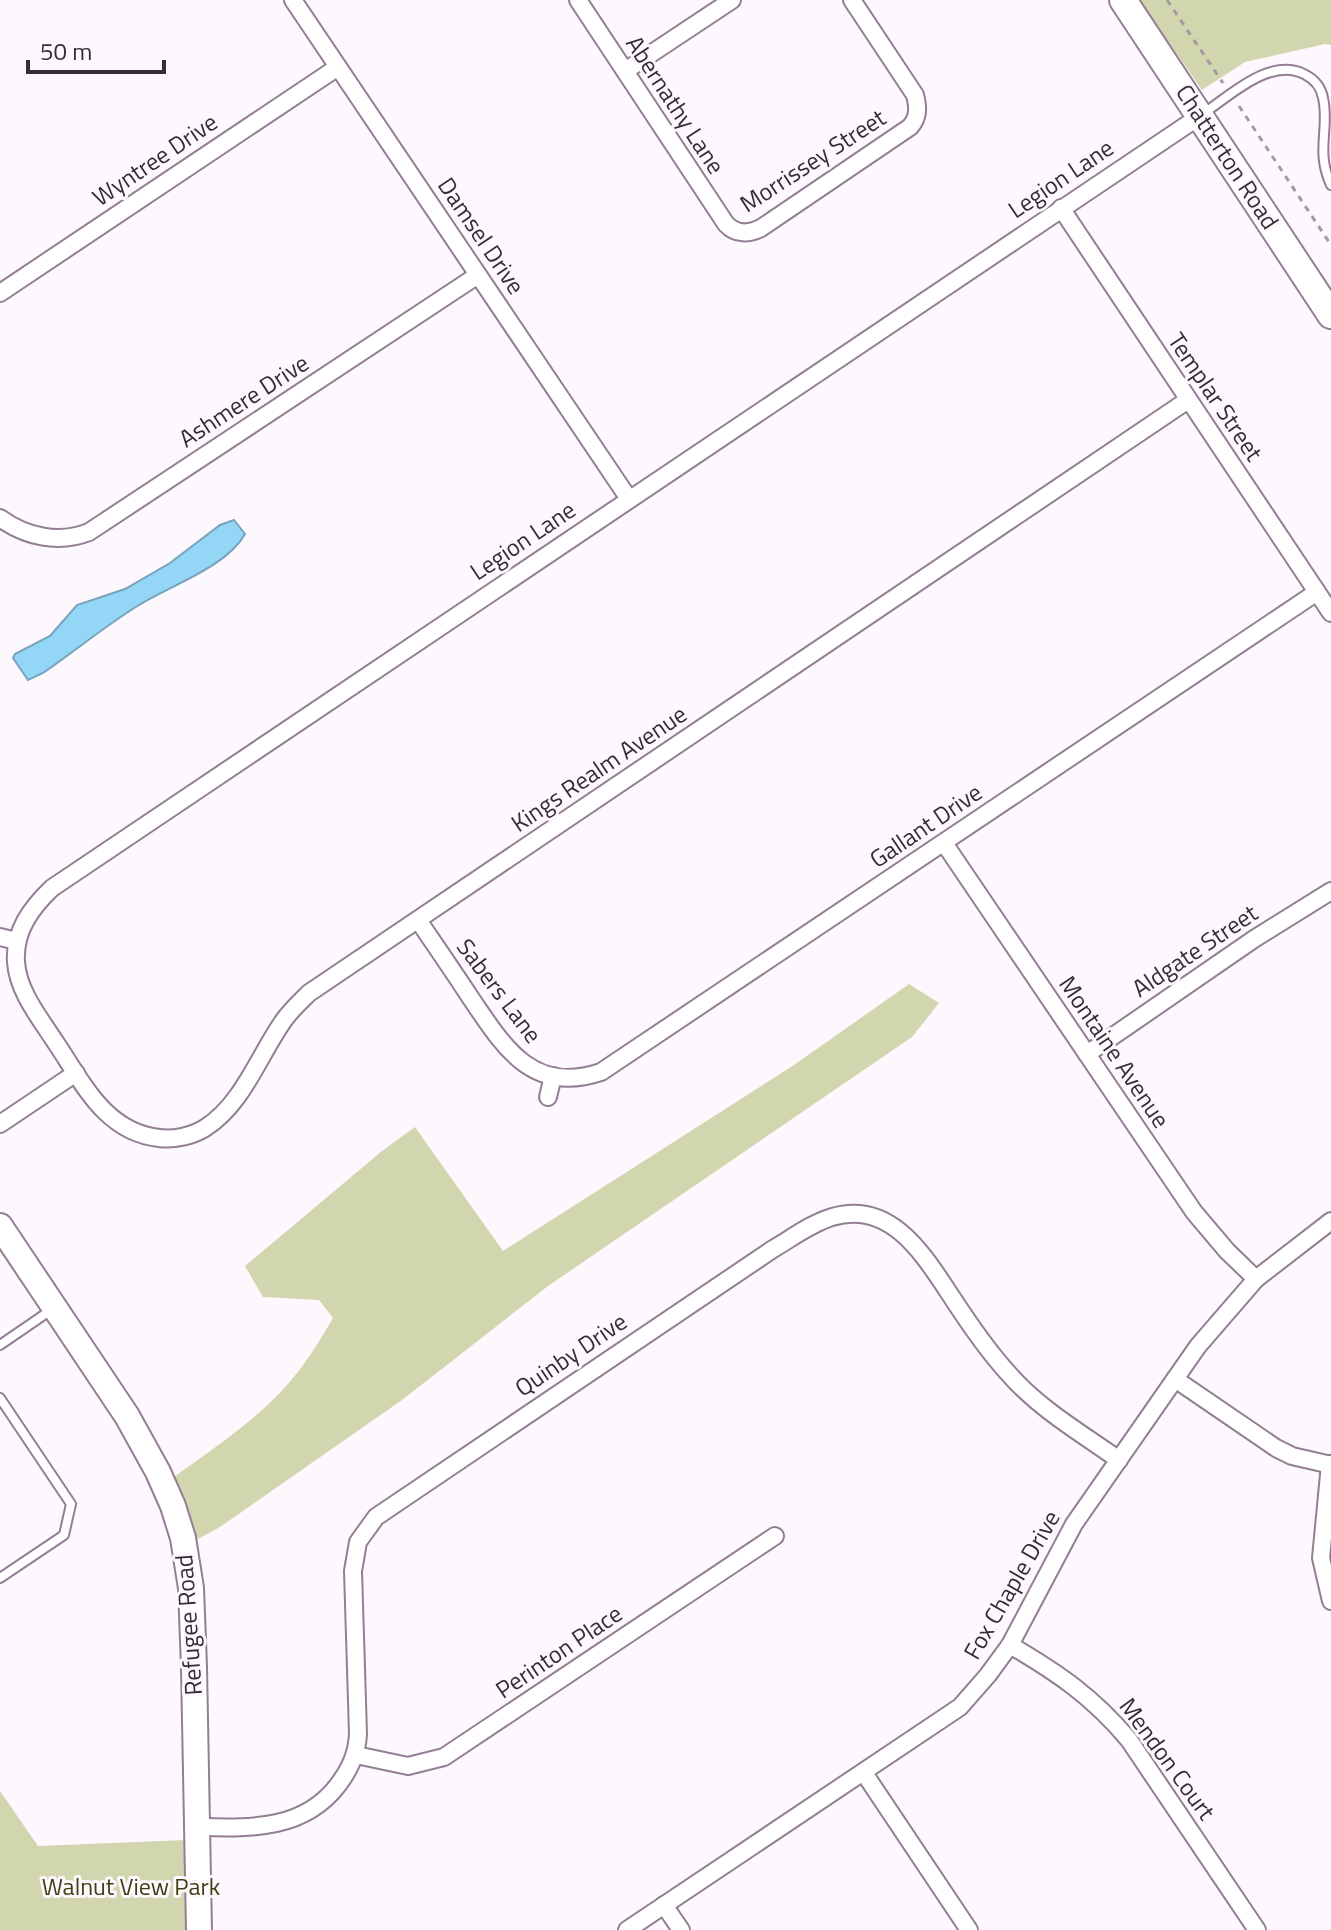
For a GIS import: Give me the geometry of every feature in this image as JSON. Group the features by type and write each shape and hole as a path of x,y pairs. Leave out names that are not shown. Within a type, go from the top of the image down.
{"main road":[{"name":"Chatterton Road","path":"1123,0 1331,315"}],"street":[{"name":"Damsel Drive","path":"293,0 629,499"},
{"name":"Abernathy Lane","path":"578,0 713,206 726,224 737,232"},
{"path":"625,71 732,0"},
{"name":"Morrissey Street","path":"737,232 747,233 761,228 910,127 916,119 918,104 915,95 852,0"},
{"name":"Wyntree Drive","path":"0,293 338,67"},
{"name":"Legion Lane","path":"17,941 24,920 52,888 1200,116"},
{"name":"Templar Street","path":"1061,208 1331,613"},
{"name":"Ashmere Drive","path":"0,518 28,533 63,539 89,532 478,275"},
{"name":"Kings Realm Avenue","path":"76,1073 95,1102 126,1129 165,1139 186,1136 205,1128 234,1100 285,1018 309,993 1188,400"},
{"name":"Gallant Drive","path":"553,1076 586,1077 615,1064 1317,592"},
{"name":"Montaine Avenue","path":"944,843 1194,1212 1256,1279"},
{"name":"Aldgate Street","path":"1087,1054 1254,939 1331,891"},
{"name":"Sabers Lane","path":"418,920 501,1042 524,1064 553,1076"},
{"path":"0,937 17,941 16,962 20,983 76,1073 0,1124"},
{"path":"548,1097 553,1076"},
{"name":"Quinby Drive","path":"356,1755 353,1571 358,1542 376,1517 760,1258 820,1222 847,1215 874,1217 889,1223 906,1236 921,1251 978,1336 1009,1375 1060,1419 1119,1460"},
{"name":"Fox Chaple Drive","path":"627,1930 960,1707 1010,1645 1074,1524 1198,1346 1256,1279 1331,1221"},
{"name":"Refugee Road","path":"0,1226 127,1416 158,1472 183,1538 191,1588 199,1930"},
{"path":"1175,1379 1276,1448 1292,1456 1330,1464 1321,1558 1331,1601"},
{"name":"Perinton Place","path":"356,1755 408,1766 444,1757 775,1536"},
{"name":"Mendon Court","path":"1010,1645 1058,1672 1108,1714 1129,1740 1257,1930"},
{"path":"197,1827 272,1825 302,1816 334,1790 356,1755"},
{"path":"864,1773 969,1930"},
{"path":"664,1905 681,1930"}],"lane":[{"path":"1200,116 1267,73 1283,69 1301,72 1319,86 1323,98 1322,141 1331,185"},
{"path":"0,1345 55,1307"},
{"path":"0,1398 71,1504 64,1535 0,1578"}],"path":[{"path":"1167,0 1331,245"}],"green space":[{"path":"1139,0 1331,0 1331,45 1245,62 1202,90"},
{"path":"909,984 939,1003 912,1037 548,1286 402,1400 220,1527 196,1540 174,1477 233,1434 275,1398 306,1361 333,1318 319,1300 263,1297 245,1266 382,1151 415,1127 503,1251 794,1065"},
{"name":"Walnut View Park","path":"0,1791 38,1846 186,1840 187,1930 0,1930"}],"water":[{"path":"234,520 245,534 225,556 139,605 43,673 28,680 13,658 15,654 50,636 77,605 125,589 170,563 220,525"}]}
